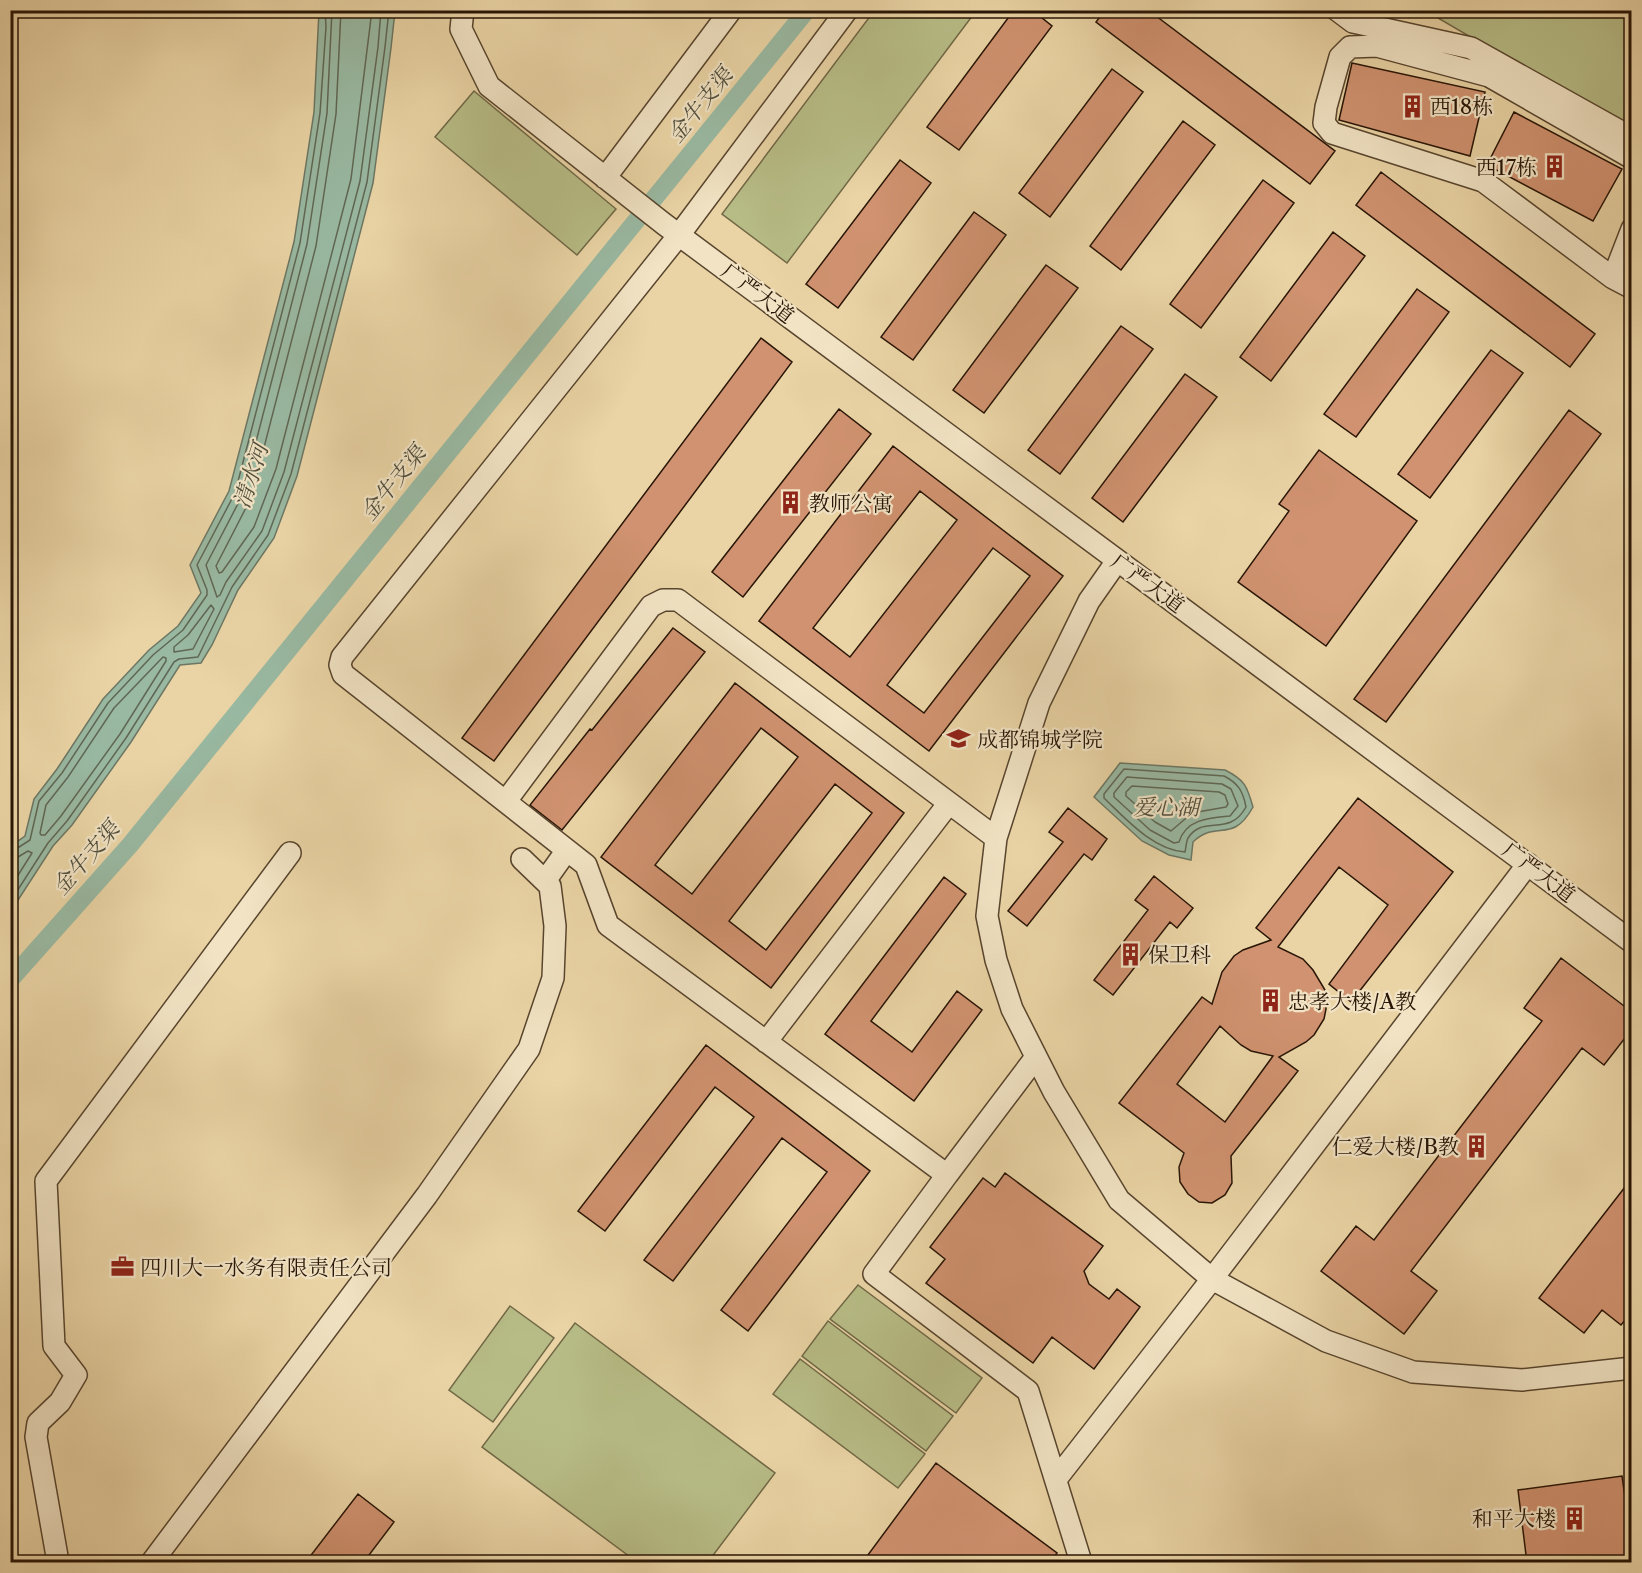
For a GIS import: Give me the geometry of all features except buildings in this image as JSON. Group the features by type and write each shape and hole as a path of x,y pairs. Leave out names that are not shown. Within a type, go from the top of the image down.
{"street":[{"name":"广严大道","path":"462,10 461,29 489,87 672,230 1632,942"},
{"path":"605,178 731,10"},
{"path":"847,10 672,230 342,657 340,665 343,674 586,865 608,925 947,1175"},
{"path":"1337,10 1353,22 1471,48 1632,138"},
{"path":"1632,158 1489,76 1377,46 1350,47 1340,57 1326,107 1324,123 1332,133 1484,181 1613,278 1632,288"},
{"path":"1613,278 1632,229"},
{"path":"1117,561 1089,601 1039,704 996,838 987,916 996,960 1012,1009 1054,1092 1119,1200 1212,1279 1326,1341 1413,1372 1522,1380 1632,1368"},
{"path":"506,801 651,606 663,600 678,600 996,838"},
{"path":"766,1042 949,803"},
{"path":"545,881 567,850"},
{"path":"58,1563 36,1437 38,1423 60,1402 76,1375 54,1346 46,1181 290,853"},
{"path":"152,1563 427,1196 529,1048 553,978 555,926 550,885 522,859"},
{"path":"1057,1478 1212,1279 1528,864"},
{"path":"1036,1057 874,1274 1028,1391 1082,1563"}],"shaded area":[{"path":"874,11 976,11 787,263 722,214"},
{"path":"1426,11 1631,11 1630,130"},
{"path":"474,91 616,209 577,255 435,137"},
{"path":"858,1285 982,1378 956,1413 830,1319"},
{"path":"510,1306 554,1338 493,1422 449,1390"},
{"path":"828,1321 953,1416 926,1451 802,1356"},
{"path":"575,1323 775,1473 708,1562 637,1562 482,1447"},
{"path":"800,1359 925,1454 898,1488 773,1394"}],"water":[{"name":"清水河","path":"319,11 395,11 373,183 297,476 274,538 238,590 201,663 180,665 131,742 72,825 53,846 11,911 11,846 25,836 34,799 57,769 103,699 149,650 178,626 201,593 190,565 229,491 294,242 314,112"},
{"name":"爱心湖","path":"1120,763 1225,770 1244,784 1253,807 1238,825 1231,829 1202,835 1193,842 1191,860 1169,855 1142,841 1094,797"}],"waterway":[{"name":"金牛支渠","path":"10,980 130,845 807,10"}],"place":[{"name":"西18栋","path":"1412,106"},
{"name":"西17栋","path":"1555,167"},
{"name":"教师公寓","path":"791,503"},
{"name":"成都锦城学院","path":"959,739"},
{"name":"保卫科","path":"1130,954"},
{"name":"忠孝大楼/A教","path":"1270,1001"},
{"name":"仁爱大楼/B教","path":"1477,1146"},
{"name":"四川大一水务有限责任公司","path":"122,1267"},
{"name":"和平大楼","path":"1574,1518"}]}
